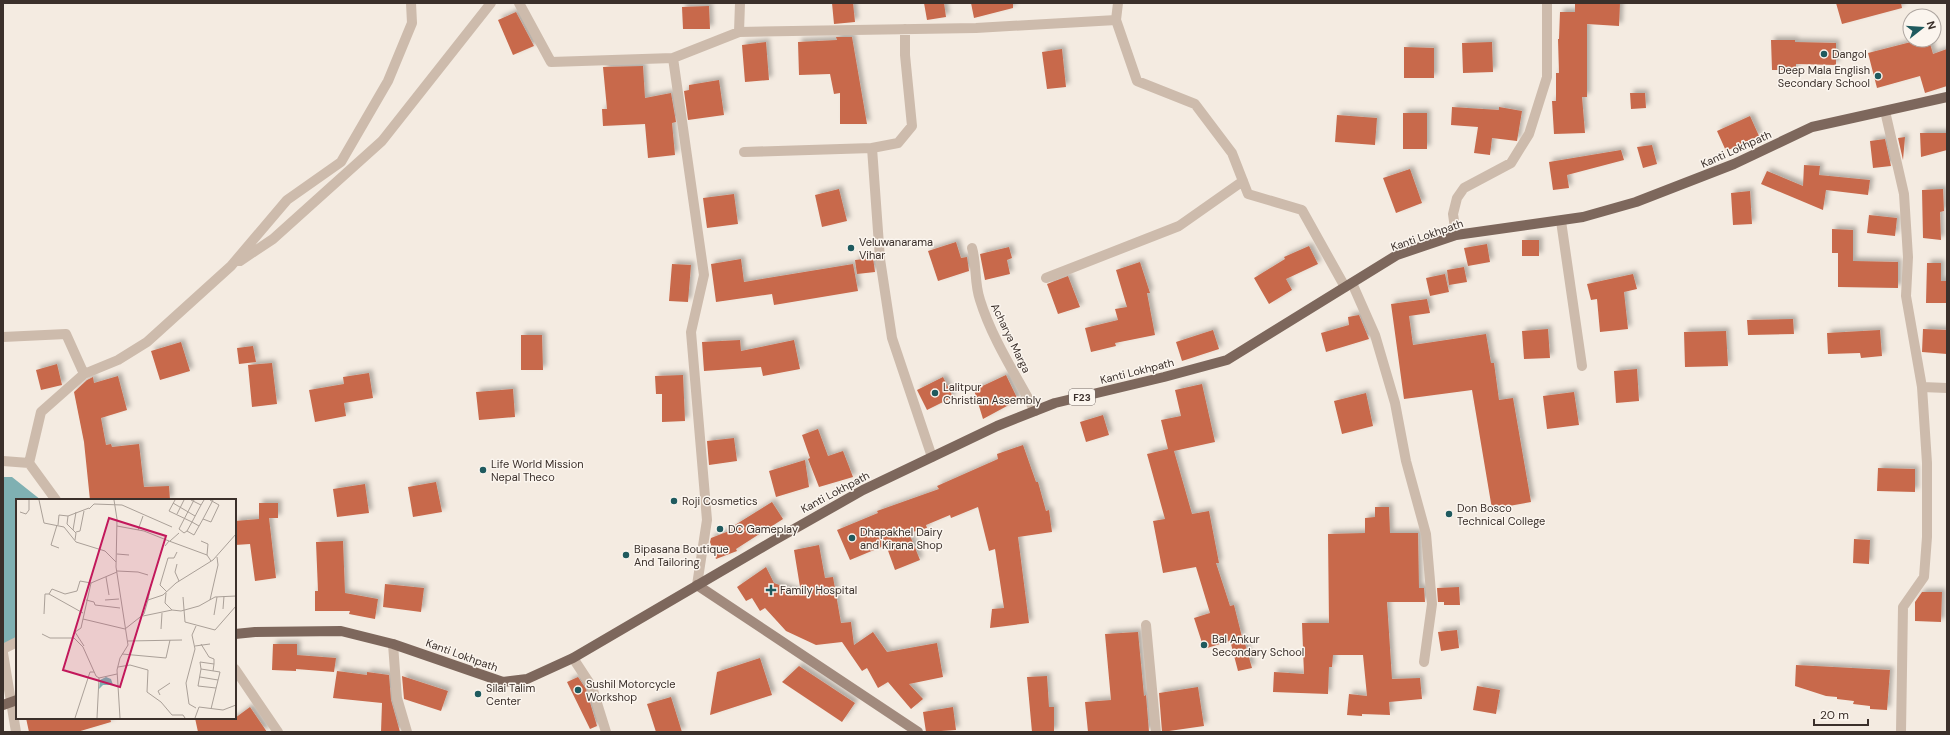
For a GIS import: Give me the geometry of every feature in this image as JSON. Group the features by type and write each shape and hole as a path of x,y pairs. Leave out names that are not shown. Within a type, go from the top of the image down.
{"main road":[{"name":"Kanti Lokhpath","path":"236,634 256,632 341,631 393,644 441,659 503,682 527,678 573,658 772,540 856,494 932,457 997,426 1055,403 1164,377 1227,360 1397,255 1456,235 1584,217 1636,202 1734,164 1812,127 1947,97"},
{"path":"697,585 909,728 918,732"}],"street":[{"path":"55,499 29,463 40,412 84,374 118,360 147,342 231,266 287,200 341,162 388,81 412,23 411,3"},
{"path":"231,266 273,239 382,141 491,3"},
{"path":"519,3 551,62 673,58 739,32 976,28 1116,20"},
{"path":"739,32 740,3"},
{"path":"1118,3 1116,20 1137,81 1195,104 1232,152 1248,194 1302,210 1348,285 1375,335 1395,403 1406,461 1426,534 1432,604 1424,662"},
{"path":"1456,235 1453,214 1457,198 1464,188 1511,163 1528,134 1547,77 1547,3"},
{"path":"744,152 872,148 898,143 912,126 905,55 905,29"},
{"path":"673,58 704,275 691,332 707,520 697,585"},
{"path":"1885,111 1904,194 1908,257 1906,296 1922,387 1926,463 1927,537 1924,577 1903,607 1901,732"},
{"path":"872,148 880,259 892,338 932,457"},
{"path":"1046,278 1179,226 1243,181"},
{"path":"1561,221 1582,366"},
{"name":"Acharya Marga","path":"972,248 975,257 975,277 980,300 996,338 1036,411"},
{"path":"3,338 66,334 84,374"},
{"path":"1922,387 1947,388"},
{"path":"3,461 29,463"},
{"path":"1146,625 1156,732"},
{"path":"3,650 16,643"},
{"path":"393,644 397,698 408,732"},
{"path":"3,653 16,732"},
{"path":"573,658 592,687 606,732"},
{"path":"236,670 278,732"}],"water":[{"path":"3,477 12,477 40,499 16,499 16,640 3,646"}],"building":[{"path":"832,3 853,3 855,22 834,24"},
{"path":"924,3 944,3 946,17 927,20"},
{"path":"971,3 1013,3 1013,8 974,18"},
{"path":"1575,3 1620,3 1619,26 1587,24 1587,97 1582,97 1585,133 1554,134 1552,101 1556,101 1556,73 1559,73 1558,39 1560,12 1575,12"},
{"path":"1836,3 1901,3 1902,8 1842,24"},
{"path":"709,6 710,29 683,29 682,7"},
{"path":"516,12 534,46 513,55 498,20"},
{"path":"836,37 852,37 867,124 840,124 840,93 834,94 830,74 799,75 798,42 837,40"},
{"path":"1771,40 1836,43 1836,65 1796,64 1796,70 1772,70"},
{"path":"766,42 769,80 745,82 742,45"},
{"path":"1492,42 1493,72 1463,73 1462,43"},
{"path":"1902,44 1902,48 1931,48 1933,54 1947,49 1947,86 1925,93 1920,76 1877,88 1868,53"},
{"path":"1404,47 1434,48 1434,78 1404,78"},
{"path":"1062,49 1066,87 1047,89 1042,52"},
{"path":"643,66 645,98 671,93 676,122 672,123 675,155 648,158 645,124 603,126 602,109 607,109 603,67"},
{"path":"719,80 724,115 688,120 684,91 689,90 689,85"},
{"path":"1630,93 1645,93 1646,108 1631,109"},
{"path":"1452,107 1499,110 1499,107 1522,111 1517,141 1492,138 1490,155 1474,153 1478,127 1451,125"},
{"path":"1403,113 1427,113 1427,149 1403,149"},
{"path":"1337,115 1377,118 1375,145 1335,142"},
{"path":"1750,116 1759,136 1726,151 1717,131"},
{"path":"1920,133 1947,133 1947,150 1921,157"},
{"path":"1905,137 1903,160 1898,138"},
{"path":"1885,139 1891,166 1873,168 1870,141"},
{"path":"1652,145 1657,164 1643,168 1637,147"},
{"path":"1621,150 1624,160 1567,175 1569,188 1553,190 1549,162"},
{"path":"1804,165 1820,166 1819,175 1870,180 1868,195 1826,190 1823,210 1761,184 1767,171 1803,186"},
{"path":"1410,169 1422,203 1396,213 1383,178"},
{"path":"839,189 847,221 822,227 815,195"},
{"path":"1943,189 1944,211 1940,212 1941,240 1923,238 1922,190"},
{"path":"1750,191 1752,224 1733,225 1731,193"},
{"path":"734,194 738,224 707,228 703,198"},
{"path":"1869,215 1897,218 1895,236 1867,233"},
{"path":"1832,229 1853,230 1853,261 1898,262 1898,288 1838,287 1838,253 1832,253"},
{"path":"1522,240 1539,240 1539,256 1522,256"},
{"path":"956,242 961,258 967,257 969,271 938,281 928,251"},
{"path":"1487,244 1490,262 1468,266 1464,248"},
{"path":"1309,246 1318,264 1286,279 1292,290 1269,304 1254,278 1285,259 1284,257"},
{"path":"1009,247 1012,258 1007,260 1010,274 985,280 980,254"},
{"path":"873,258 875,272 857,274 855,260"},
{"path":"741,259 744,282 853,264 858,291 774,305 772,294 716,302 711,264"},
{"path":"1140,262 1150,293 1147,293 1155,335 1115,343 1116,346 1091,352 1085,328 1118,320 1115,309 1127,307 1116,270"},
{"path":"1927,263 1941,263 1941,281 1947,281 1947,303 1926,303"},
{"path":"672,264 691,265 688,302 669,301"},
{"path":"1464,267 1467,282 1449,285 1447,270"},
{"path":"1445,274 1449,292 1430,296 1426,278"},
{"path":"1633,274 1637,289 1624,292 1628,329 1600,332 1597,299 1591,300 1587,284"},
{"path":"1068,276 1080,307 1058,314 1047,284"},
{"path":"1427,299 1430,313 1409,316 1413,345 1486,334 1491,363 1494,363 1499,400 1513,398 1531,502 1492,509 1472,390 1404,399 1391,304"},
{"path":"1359,315 1369,339 1326,352 1321,333 1349,325 1348,317"},
{"path":"1793,319 1794,334 1748,335 1747,320"},
{"path":"1548,329 1550,358 1524,359 1522,331"},
{"path":"1923,329 1947,330 1947,354 1922,352"},
{"path":"1213,330 1219,349 1182,361 1176,342"},
{"path":"1880,330 1882,356 1861,358 1860,353 1828,354 1827,333"},
{"path":"1726,331 1728,366 1685,367 1684,332"},
{"path":"521,335 542,335 543,370 521,370"},
{"path":"740,340 741,351 794,340 800,369 763,376 761,367 704,371 702,342"},
{"path":"181,342 190,371 160,380 151,351"},
{"path":"253,346 256,362 239,364 237,348"},
{"path":"272,363 277,404 252,407 248,365"},
{"path":"57,364 62,385 41,390 36,370"},
{"path":"1637,369 1639,401 1616,403 1614,371"},
{"path":"369,373 373,398 344,403 346,416 315,422 309,390 344,384 343,377"},
{"path":"683,375 685,421 662,422 662,394 656,394 655,376"},
{"path":"1006,375 1018,400 983,419 974,390"},
{"path":"118,376 127,410 101,418 106,445 111,444 112,447 139,444 144,487 169,486 170,499 90,499 84,442 74,392 87,380 93,377 94,383"},
{"path":"943,377 953,397 927,410 917,390"},
{"path":"1202,384 1215,442 1174,451 1192,514 1209,511 1219,563 1216,563 1230,606 1234,605 1242,637 1204,649 1194,618 1210,613 1196,567 1163,573 1153,521 1165,519 1147,454 1168,449 1161,420 1181,416 1175,390"},
{"path":"513,389 515,417 479,420 476,392"},
{"path":"1574,392 1579,425 1547,429 1543,396"},
{"path":"1366,393 1373,426 1342,434 1334,401"},
{"path":"1103,415 1109,435 1086,442 1080,422"},
{"path":"818,429 828,456 843,451 853,477 819,487 808,459 810,458 802,435"},
{"path":"734,438 737,461 709,465 707,441"},
{"path":"1023,445 1036,482 1038,482 1046,511 1049,510 1052,532 1018,537 1029,623 990,628 992,609 1004,608 995,549 989,551 978,507 951,518 950,515 926,525 927,528 909,533 920,560 895,570 886,545 850,560 837,530 878,513 877,511 939,489 937,486 998,459 997,454"},
{"path":"805,460 809,487 776,497 769,471"},
{"path":"1878,468 1915,469 1915,492 1877,491"},
{"path":"436,482 442,512 413,517 408,487"},
{"path":"365,484 369,513 337,517 333,489"},
{"path":"772,502 783,519 736,549 737,551 716,559 710,542 711,538 737,528 735,525"},
{"path":"259,503 278,503 278,518 269,518 276,578 255,581 250,544 236,545 236,521 259,519"},
{"path":"1375,507 1389,507 1390,533 1418,533 1419,588 1424,588 1425,602 1387,602 1392,679 1420,678 1422,699 1389,702 1390,715 1347,715 1349,694 1367,696 1363,655 1333,655 1332,667 1329,667 1328,694 1273,692 1274,672 1304,674 1302,623 1329,623 1328,534 1365,533 1365,518 1375,517"},
{"path":"1854,539 1870,540 1869,564 1853,563"},
{"path":"343,541 345,593 378,599 375,619 349,614 350,611 315,611 315,591 318,591 316,542"},
{"path":"819,545 825,578 833,577 841,623 851,622 854,645 873,632 887,652 937,643 943,677 909,684 923,699 911,709 888,682 878,688 867,668 862,671 842,642 816,645 786,631 765,608 760,611 752,598 746,601 737,587 766,567 774,583 801,593 794,550"},
{"path":"385,584 424,588 421,612 383,607"},
{"path":"1459,587 1460,605 1444,605 1444,602 1438,602 1437,588"},
{"path":"1922,592 1942,592 1941,622 1915,621 1915,602"},
{"path":"1457,630 1459,648 1441,651 1438,632"},
{"path":"1138,632 1149,732 1088,732 1085,702 1111,700 1105,634"},
{"path":"1244,640 1252,668 1238,671 1231,644"},
{"path":"273,644 297,644 297,655 336,658 334,672 296,669 296,671 272,670"},
{"path":"760,658 772,695 710,715 717,672"},
{"path":"1796,665 1890,670 1887,710 1870,709 1870,706 1853,704 1854,701 1837,699 1837,697 1826,696 1795,686"},
{"path":"799,666 855,703 842,722 782,682"},
{"path":"337,671 367,675 367,672 389,675 391,700 400,732 381,732 382,703 333,698"},
{"path":"402,676 448,691 441,711 404,699"},
{"path":"1047,676 1049,707 1054,707 1054,732 1032,732 1027,677"},
{"path":"578,677 586,689 597,726 590,729 567,682"},
{"path":"1477,686 1500,690 1496,714 1473,710"},
{"path":"1198,687 1204,726 1162,732 1159,693"},
{"path":"671,697 682,732 656,732 647,704"},
{"path":"250,707 267,732 198,732 195,719 236,719 236,717"},
{"path":"953,707 956,730 926,732 923,712"},
{"path":"26,719 110,719 111,722 77,732 29,732"}],"place":[{"name":"Dangol","path":"1824,54"},
{"name":"Deep Mala English Secondary School","path":"1878,76"},
{"name":"Veluwanarama Vihar","path":"851,248"},
{"name":"Lalitpur Christian Assembly","path":"935,393"},
{"name":"Life World Mission Nepal Theco","path":"483,470"},
{"name":"Roji Cosmetics","path":"674,501"},
{"name":"Don Bosco Technical College","path":"1449,514"},
{"name":"DC Gameplay","path":"720,529"},
{"name":"Dhapakhel Dairy and Kirana Shop","path":"852,538"},
{"name":"Bipasana Boutique And Tailoring","path":"626,555"},
{"name":"Family Hospital","path":"771,590"},
{"name":"Bal Ankur Secondary School","path":"1204,645"},
{"name":"Sushil Motorcycle Workshop","path":"578,690"},
{"name":"Silai Talim Center","path":"478,694"}]}
